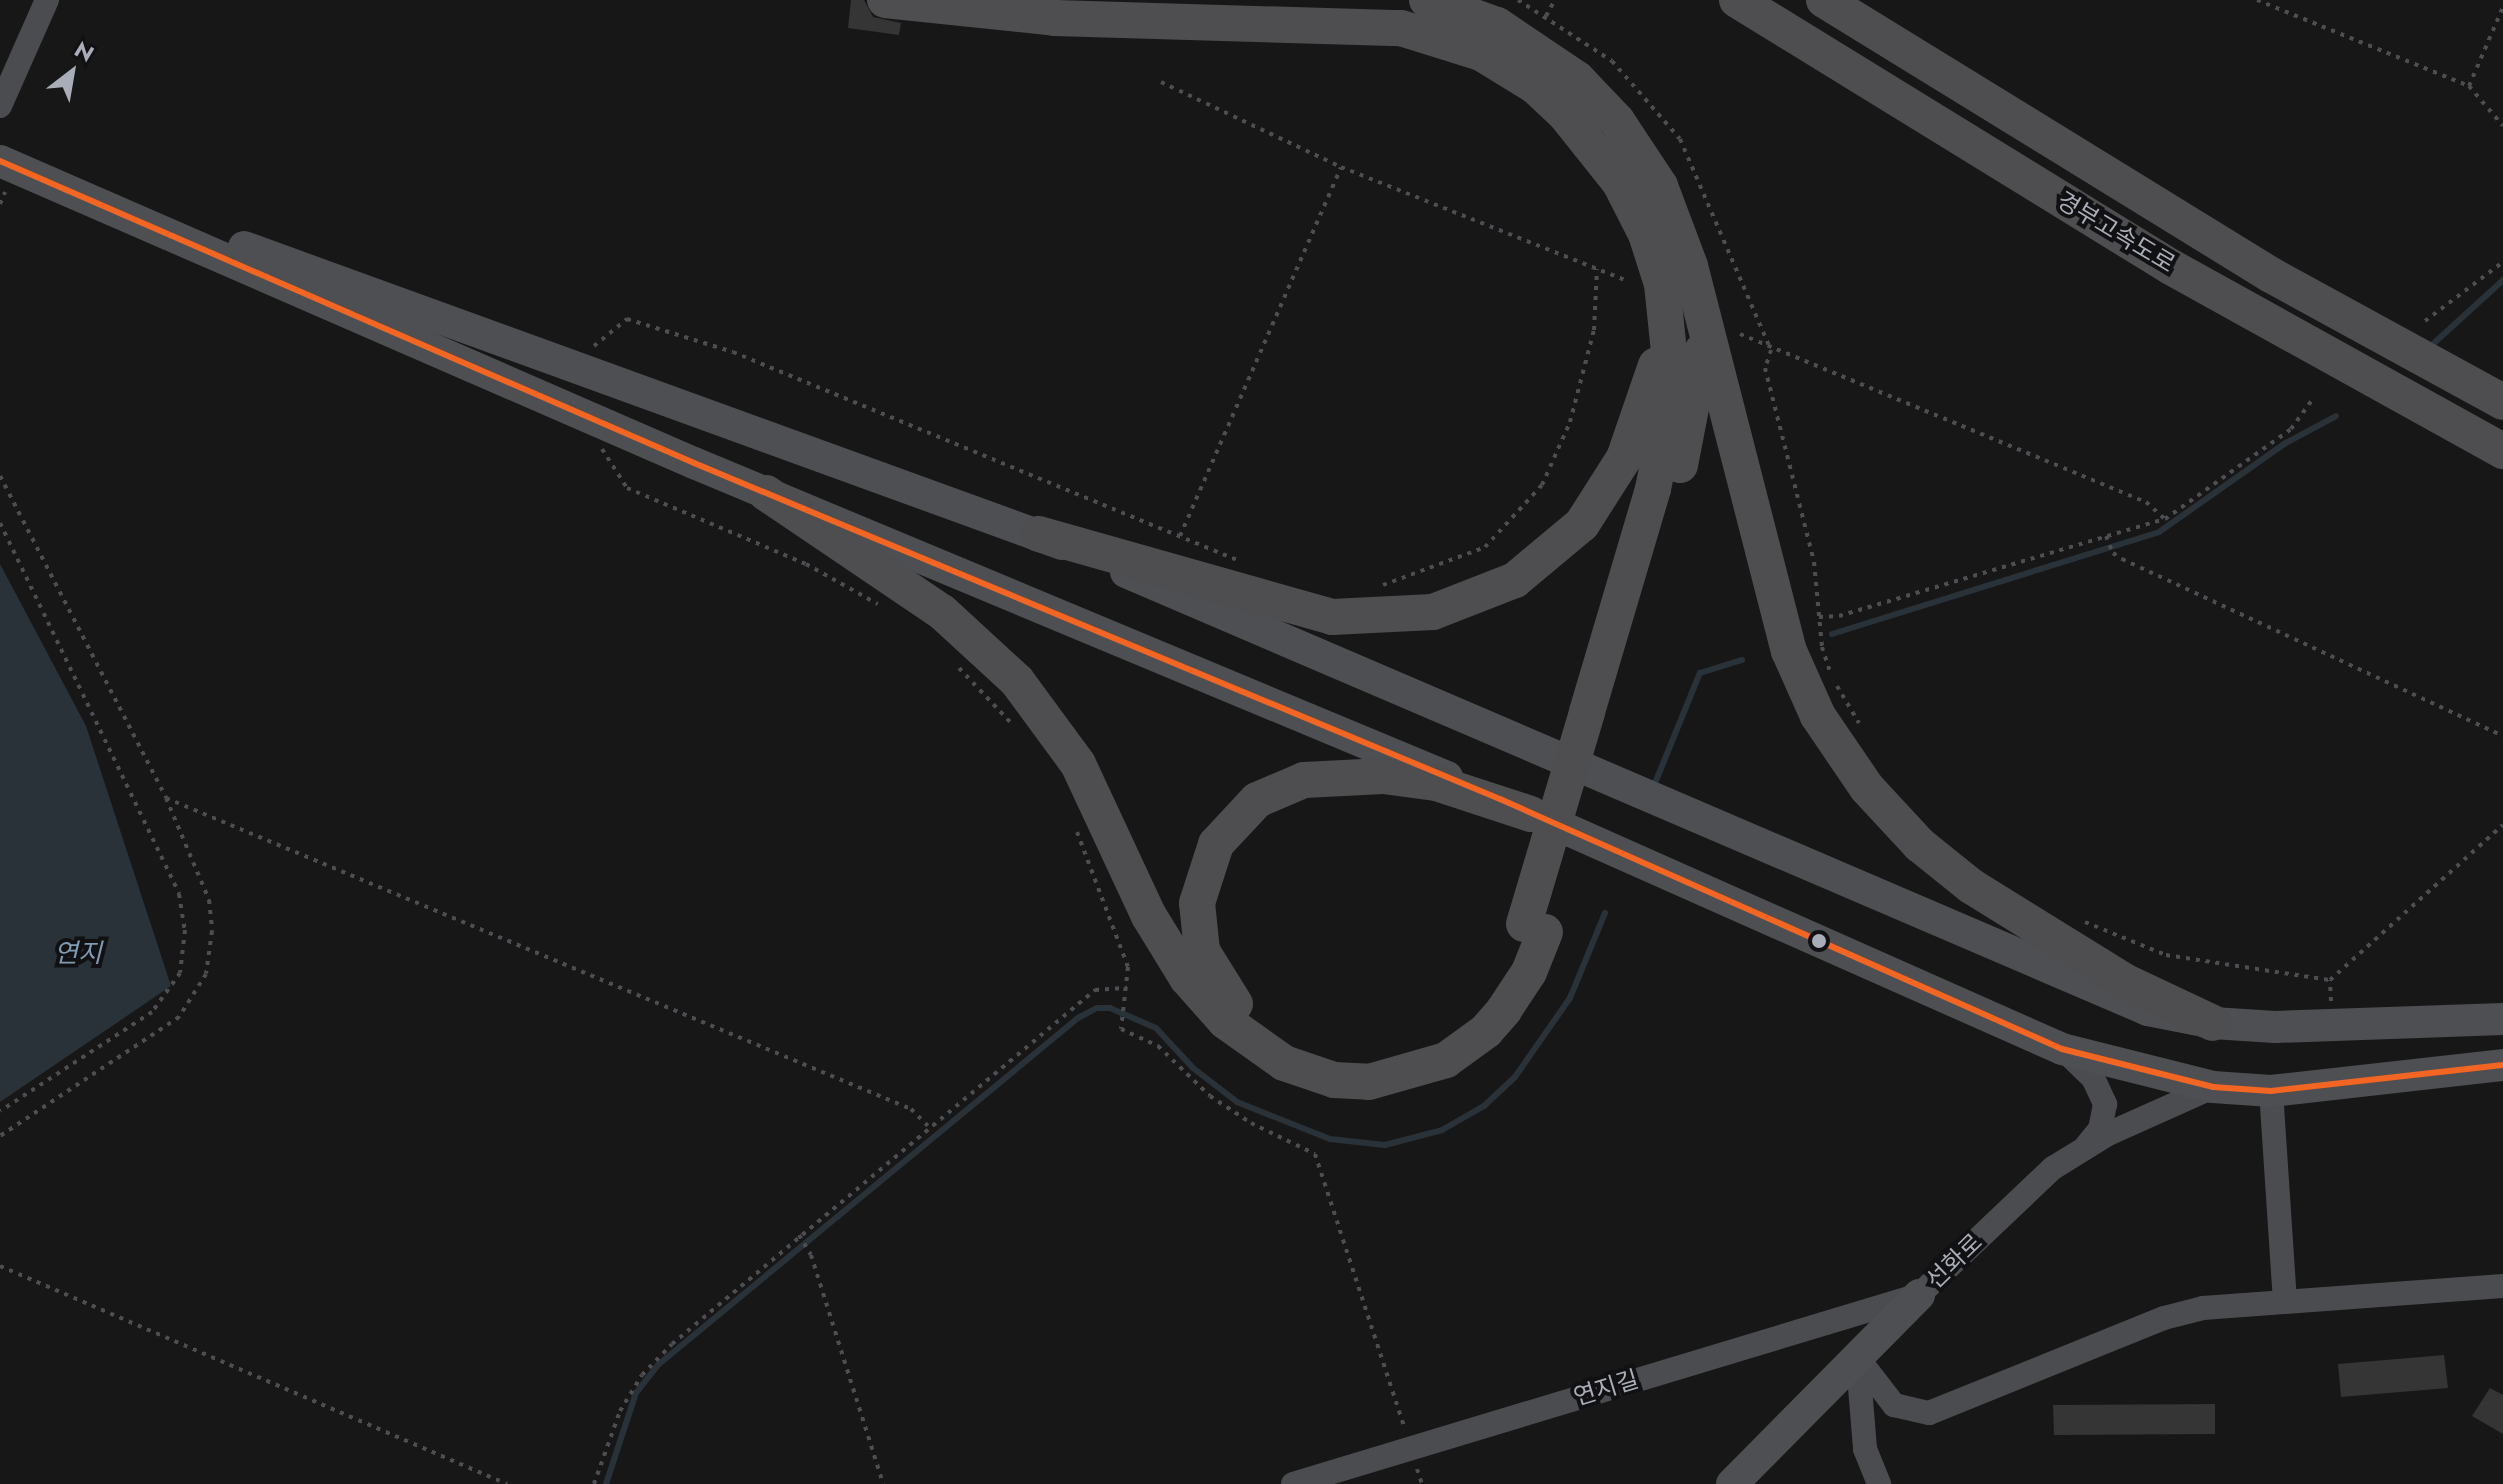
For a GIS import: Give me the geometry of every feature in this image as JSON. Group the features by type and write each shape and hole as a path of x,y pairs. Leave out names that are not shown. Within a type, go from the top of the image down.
{"highway":[{"path":"885,0 1055,18 1380,26 1463,45 1535,86 1597,150 1639,216 1681,297 1776,612 1807,695 1842,754 1886,811 1944,866 2124,981 2213,1023"},
{"path":"766,493 942,612 1017,681 1078,764 1149,916 1187,978 1225,1021 1276,1058 1318,1077 1352,1082 1400,1077 1446,1060 1486,1031 1529,972 1534,928 1597,716 1663,442 1681,297 1677,223 1660,186 1607,110 1577,79 1525,42 1479,16 1427,0"},
{"name":"경부고속도로","path":"1737,0 2171,267 2503,451"},
{"name":"경부고속도로","path":"1824,0 2184,223 2503,402"},
{"path":"1039,534 1332,617 1412,616 1486,595 1557,548 1609,487 1636,432 1681,297"},
{"path":"1531,814 1408,778 1356,775 1304,780 1270,793 1233,821 1210,858 1197,903 1210,969 1245,1014 1301,1049 1362,1061 1411,1051 1462,1023 1494,988 1534,928"}],"main road":[{"path":"0,160 1039,534 2096,992 2148,1010 2213,1023 2332,1027 2503,1019"},
{"path":"0,160 588,418 1531,814 2062,1049 2213,1087 2271,1091 2503,1065"},
{"name":"선화로","path":"1732,1484 1919,1295"}],"street":[{"path":"0,106 47,0"},
{"path":"2062,1049 2093,1078 2105,1104 2100,1129 2083,1149"},
{"name":"선화로","path":"1919,1295 2053,1168 2083,1149 2213,1087"},
{"path":"2271,1091 2285,1302"},
{"path":"1857,1357 1894,1405 1929,1413 2164,1318 2203,1308 2503,1286"},
{"name":"연지길","path":"1293,1484 1410,1446 1919,1295"},
{"path":"1857,1357 1865,1449 1879,1484"}],"path":[{"path":"1518,0 1612,61 1680,139 1771,350 1765,368 1814,562 1819,617 1834,681 1864,732"},
{"path":"1546,16 1555,0"},
{"path":"2257,0 2469,86 2503,126"},
{"path":"2469,86 2503,7"},
{"path":"1161,82 1341,167 1627,281"},
{"path":"1180,536 1341,167"},
{"path":"2425,321 2503,262"},
{"path":"1374,588 1485,547 1542,485 1570,422 1594,330 1597,269"},
{"path":"571,365 627,319 733,352 1240,561"},
{"path":"1740,334 1771,350 2146,502 2165,519"},
{"path":"1819,617 1839,616 2165,519 2291,429 2311,401"},
{"path":"588,418 608,465 627,488 806,564 884,608"},
{"path":"0,476 166,798 209,900 212,931 206,974 179,1017 0,1136"},
{"path":"0,523 179,894 185,930 180,973 152,1012 0,1111"},
{"path":"2106,536 2113,553 2122,559 2503,736"},
{"path":"954,662 1025,738"},
{"path":"166,798 911,1109 929,1127"},
{"path":"1074,823 1128,967 1127,988 1119,1020 1121,1029 1158,1046 1210,1096 1251,1123 1315,1154 1422,1484"},
{"path":"2330,980 2503,825"},
{"path":"2077,919 2166,955 2330,980"},
{"path":"2330,980 2332,1027"},
{"path":"594,1484 620,1411 642,1375 929,1127 1095,990 1127,988"},
{"path":"801,1237 883,1484"},
{"path":"0,1266 507,1484"}],"water":[{"name":"연지","path":"0,564 86,726 171,986 0,1102"}],"building":[{"path":"851,0 864,0 873,17 901,23 899,35 848,28"},
{"path":"2444,1355 2448,1388 2341,1397 2338,1364"},
{"path":"2490,1388 2503,1395 2503,1434 2472,1416"},
{"path":"2215,1404 2215,1434 2054,1435 2053,1405"}],"waterway":[{"path":"2433,344 2503,280"},
{"path":"1832,634 2159,532 2284,444 2336,416"},
{"path":"1655,783 1700,673 1742,660"},
{"path":"606,1484 636,1393 659,1364 1078,1018 1097,1008 1110,1008 1156,1028 1193,1068 1237,1102 1330,1139 1385,1145 1442,1130 1484,1106 1515,1077 1570,998 1605,913"}],"transit line":[{"path":"0,161 694,463 1500,799 2062,1049 2213,1087 2271,1091 2503,1065"}]}
